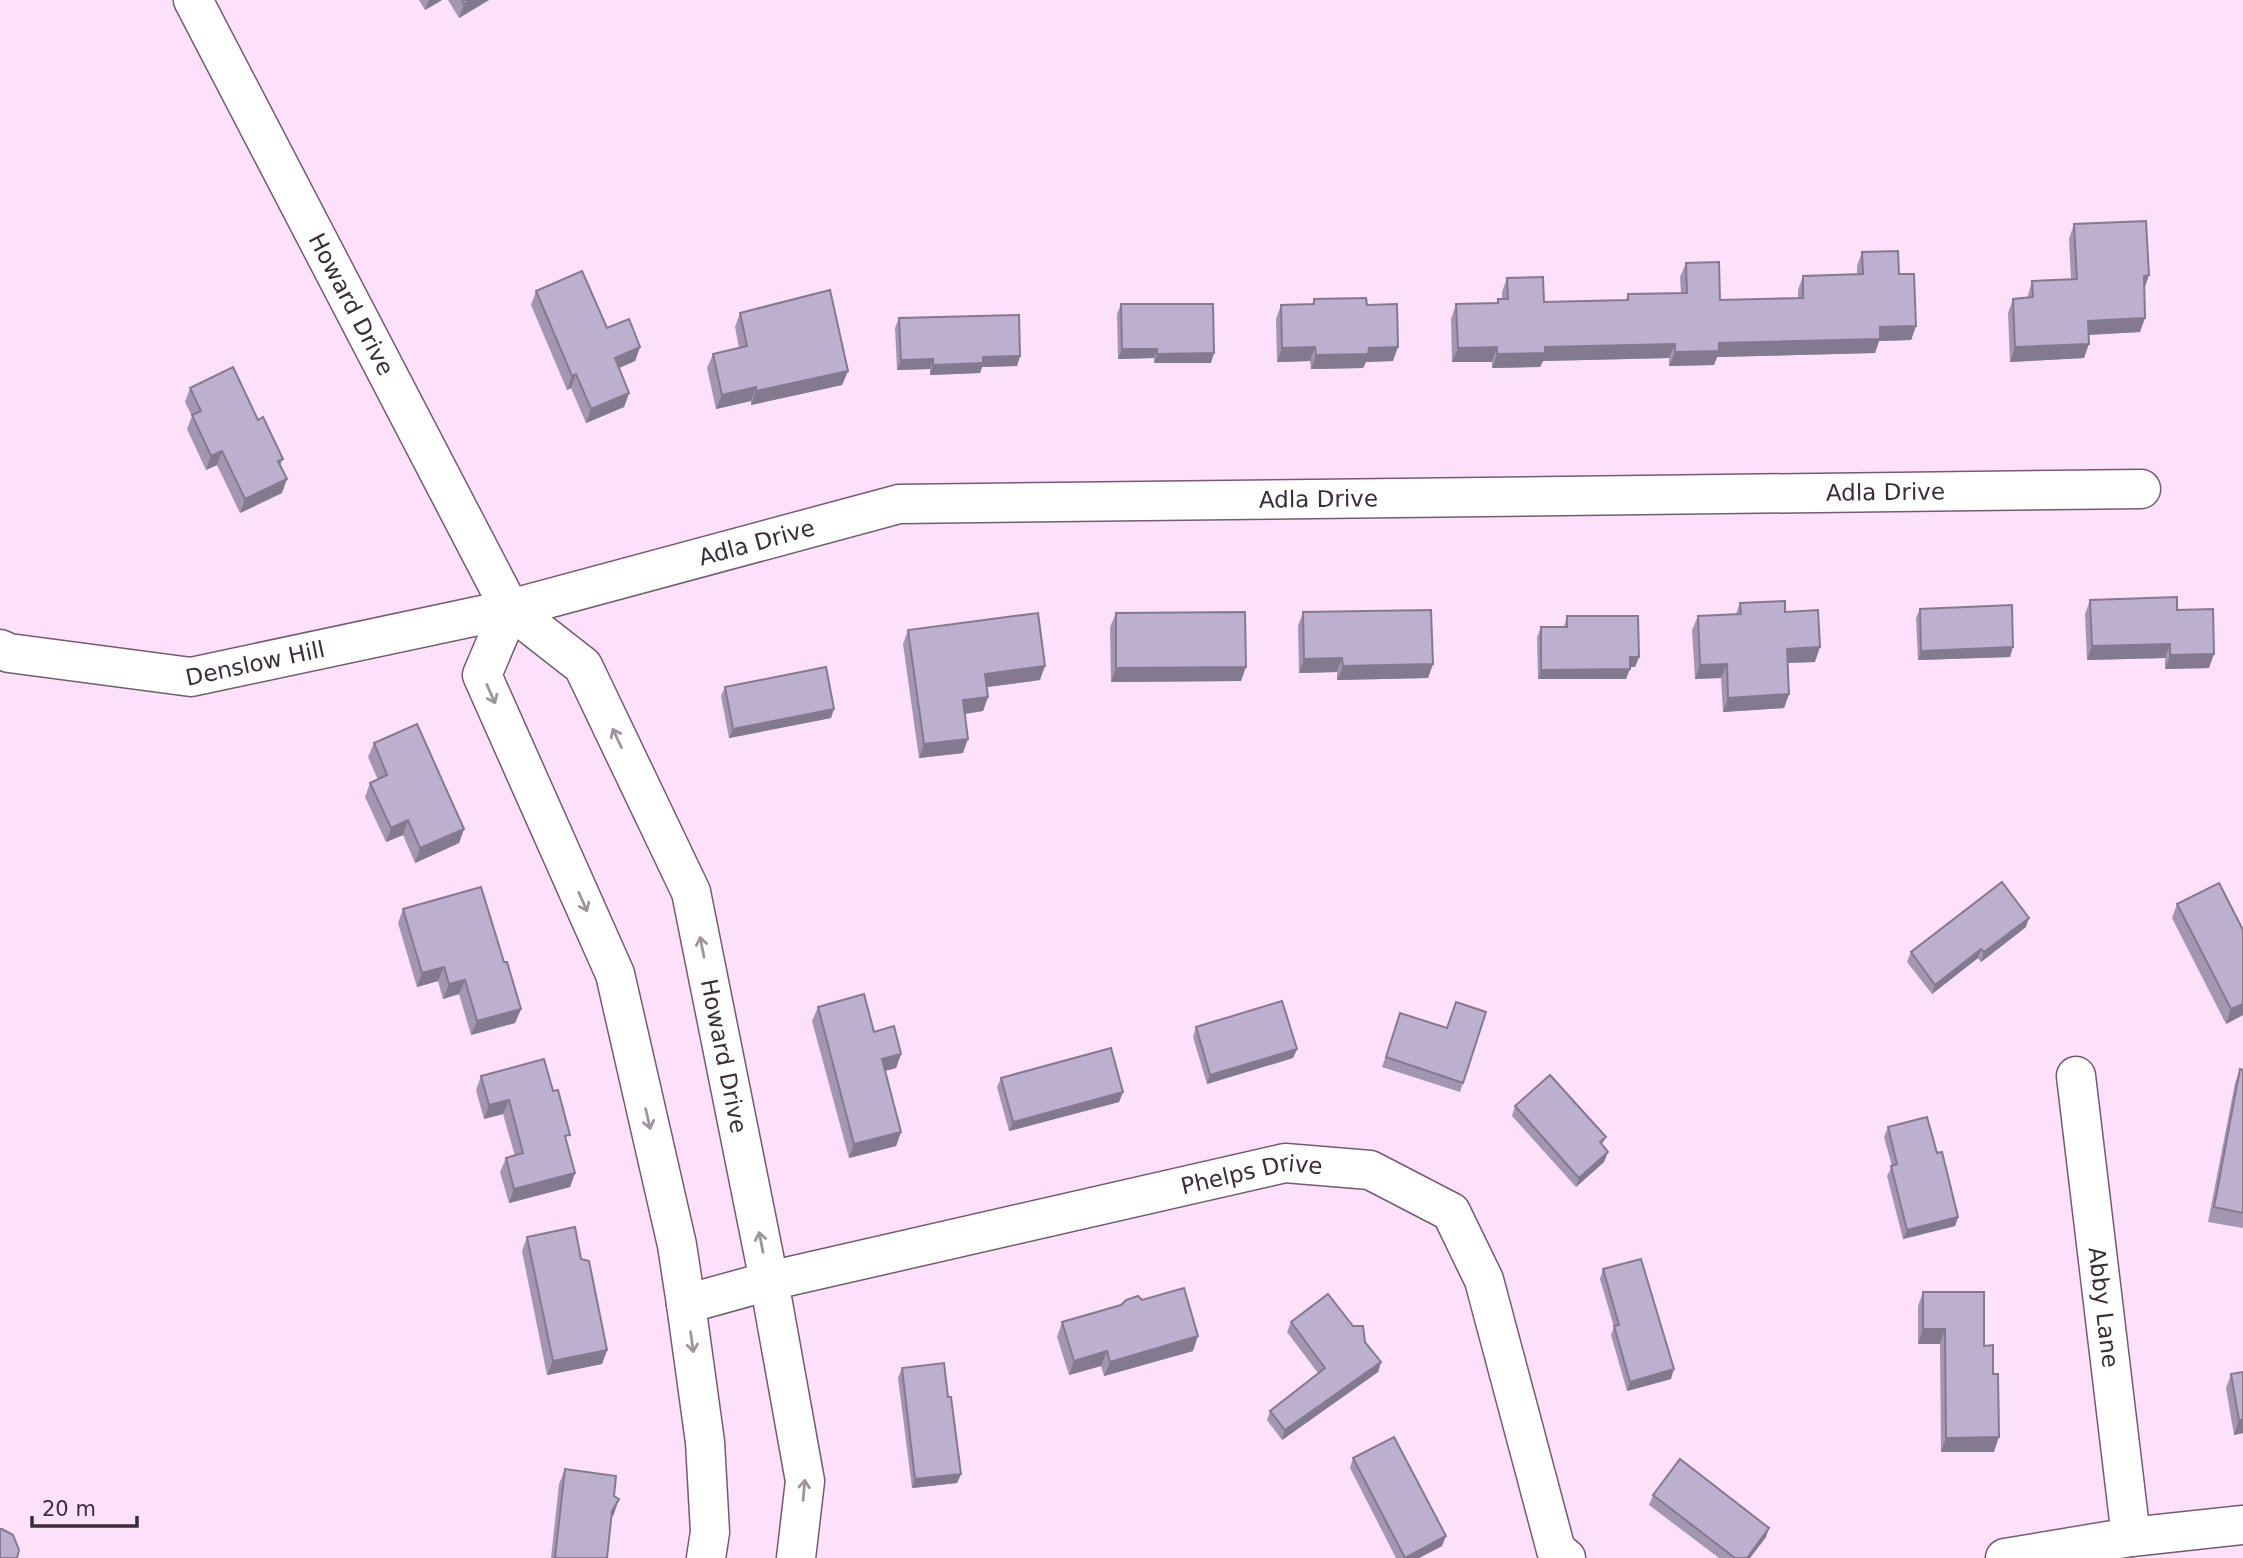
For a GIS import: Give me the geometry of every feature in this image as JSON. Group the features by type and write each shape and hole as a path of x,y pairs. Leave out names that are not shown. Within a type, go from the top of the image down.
{"street":[{"name":"Howard Drive","path":"193,0 510,609 583,666 691,892 769,1281 805,1481 796,1558"},
{"name":"Adla Drive","path":"510,609 899,504 2141,489"},
{"name":"Denslow Hill","path":"0,649 9,653 191,677 510,609"},
{"path":"510,609 482,675 615,974 677,1245 687,1304 705,1443 710,1531 706,1558"},
{"name":"Abby Lane","path":"2076,1076 2130,1537"},
{"name":"Phelps Drive","path":"687,1304 769,1281 1285,1163 1370,1170 1451,1212 1484,1280 1556,1550 1566,1558"},
{"path":"2005,1558 2130,1537 2243,1525"}],"building":[{"path":"2146,221 2149,275 2144,276 2145,318 2088,321 2089,344 2015,347 2013,299 2033,297 2032,281 2077,279 2074,224"},
{"path":"1898,251 1899,274 1914,274 1916,326 1880,327 1880,339 1719,343 1719,351 1675,352 1675,344 1545,347 1545,353 1497,354 1497,347 1458,348 1456,304 1498,303 1498,299 1508,299 1507,278 1543,277 1544,302 1628,300 1628,294 1687,293 1686,263 1719,262 1720,300 1803,298 1803,276 1863,274 1862,252"},
{"path":"582,271 607,328 629,319 640,347 615,358 629,393 591,409 576,374 572,376 536,291"},
{"path":"830,290 848,371 756,391 756,387 722,395 713,354 747,346 740,313"},
{"path":"1366,298 1367,305 1397,304 1398,347 1369,348 1368,354 1316,355 1315,347 1282,348 1281,305 1314,304 1314,299"},
{"path":"1121,304 1213,304 1214,353 1157,354 1157,349 1122,349"},
{"path":"1019,315 1020,356 983,357 983,363 933,365 933,359 901,360 899,318"},
{"path":"233,367 258,420 263,417 283,459 278,461 287,479 245,499 222,451 211,456 192,415 201,411 190,388"},
{"path":"2177,597 2177,610 2213,609 2214,654 2170,655 2170,644 2092,646 2090,600"},
{"path":"1785,601 1785,612 1818,610 1820,647 1787,649 1789,694 1728,698 1727,664 1700,665 1698,616 1741,614 1740,603"},
{"path":"2012,605 2013,647 1921,651 1920,609"},
{"path":"1431,610 1433,664 1343,666 1342,658 1304,659 1303,612"},
{"path":"1245,612 1246,667 1116,668 1116,613"},
{"path":"1038,613 1045,666 985,674 988,697 963,700 968,739 924,744 908,630"},
{"path":"1567,616 1638,616 1639,657 1630,657 1630,669 1541,670 1541,627 1567,627"},
{"path":"826,667 834,709 733,729 725,687"},
{"path":"417,724 464,829 420,848 408,820 391,828 370,783 387,775 374,743"},
{"path":"2002,882 2029,918 1984,952 1981,949 1935,985 1911,952"},
{"path":"2219,883 2243,930 2243,1004 2231,1009 2177,904"},
{"path":"481,887 521,1009 477,1021 465,980 449,984 444,967 422,973 403,909"},
{"path":"864,994 874,1032 894,1026 901,1054 882,1059 901,1132 854,1144 818,1007"},
{"path":"1282,1001 1297,1049 1210,1075 1196,1027"},
{"path":"1456,1002 1486,1012 1463,1083 1386,1057 1400,1013 1447,1028"},
{"path":"1111,1048 1123,1092 1013,1122 1001,1078"},
{"path":"544,1059 553,1091 558,1090 570,1135 565,1136 575,1173 514,1189 506,1158 523,1153 509,1100 489,1105 481,1076"},
{"path":"2240,1069 2243,1070 2243,1213 2214,1207"},
{"path":"1550,1075 1606,1137 1600,1142 1608,1152 1579,1178 1515,1106"},
{"path":"1927,1117 1937,1153 1942,1152 1958,1217 1907,1230 1891,1166 1897,1164 1888,1127"},
{"path":"575,1227 581,1259 589,1261 607,1350 553,1361 527,1237"},
{"path":"1641,1259 1674,1369 1630,1382 1614,1326 1619,1325 1603,1269"},
{"path":"1184,1288 1198,1336 1110,1362 1107,1351 1074,1361 1062,1322 1121,1305 1138,1296 1142,1300"},
{"path":"1923,1292 1984,1292 1984,1346 1993,1345 1993,1374 1998,1374 1999,1437 1946,1438 1945,1329 1923,1329"},
{"path":"1328,1294 1353,1326 1363,1326 1365,1342 1381,1362 1285,1430 1270,1411 1325,1368 1291,1322"},
{"path":"944,1363 961,1474 915,1479 902,1368"},
{"path":"2243,1372 2243,1420 2239,1420 2231,1374"},
{"path":"1394,1437 1446,1536 1405,1558 1353,1458"},
{"path":"1680,1459 1769,1528 1747,1558 1735,1558 1653,1495"},
{"path":"565,1469 616,1476 614,1496 619,1499 612,1511 607,1558 555,1558"},
{"path":"0,1529 13,1535 19,1550 17,1558 0,1558"}]}
